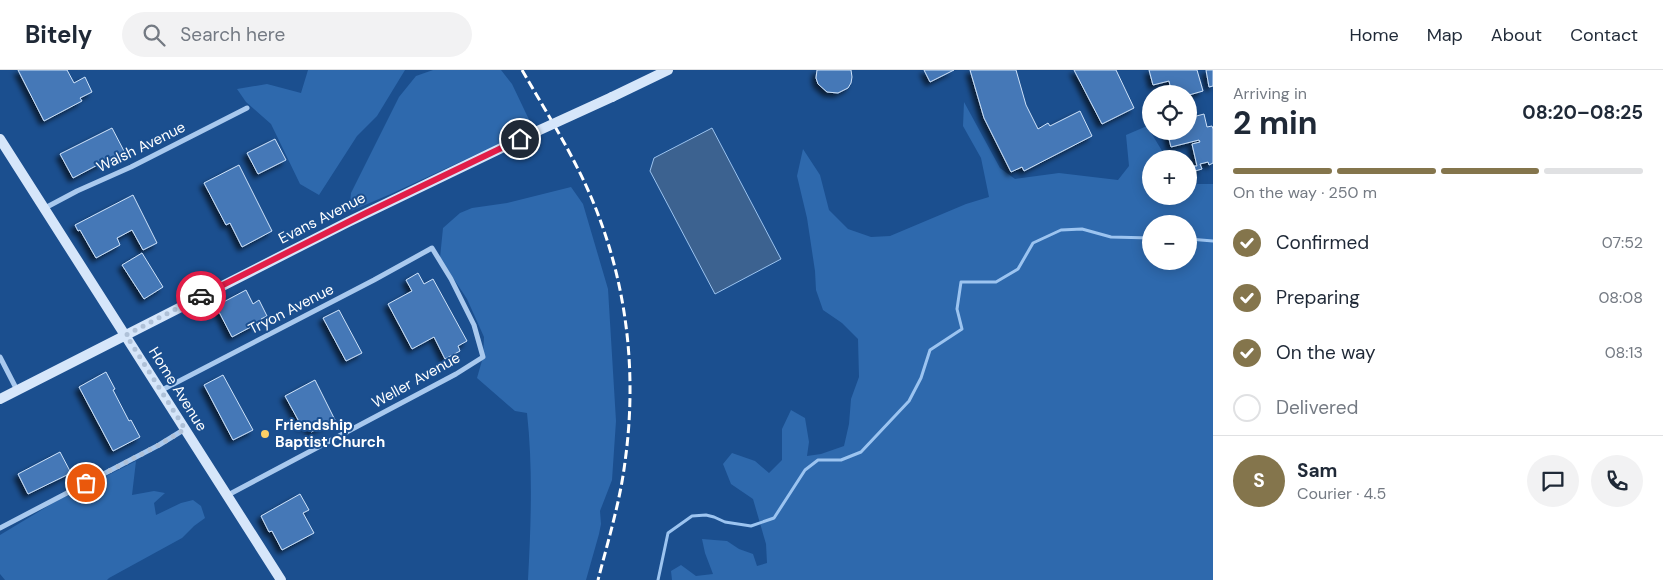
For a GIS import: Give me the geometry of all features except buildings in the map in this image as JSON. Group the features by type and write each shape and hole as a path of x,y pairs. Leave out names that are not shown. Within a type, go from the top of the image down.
{"street":[{"name":"Evans Avenue","path":"0,399 321,235 664,71"},
{"name":"Walsh Avenue","path":"45,208 247,108"},
{"name":"Home Avenue","path":"0,139 160,391 228,494 281,580"},
{"name":"Weller Avenue","path":"228,494 456,374 483,357 474,325 451,279 432,248"},
{"name":"Tryon Avenue","path":"160,391 432,248"},
{"path":"0,357 17,390"},
{"path":"0,528 159,445 185,429"}],"shaded area":[{"path":"308,70 405,70 377,116 357,136 319,195 300,184 271,124 246,102 237,89 267,84 301,93"},
{"path":"433,70 501,70 512,84 533,128 351,211 351,193 399,97 416,76"},
{"path":"964,102 1000,168 1015,179 1059,173 1118,180 1129,166 1126,135 1142,128 1142,140 1155,140 1162,150 1142,150 1142,205 1197,205 1197,184 1213,184 1213,580 672,580 671,571 681,565 696,576 713,574 702,539 727,541 739,549 753,554 757,566 767,563 766,544 753,499 731,484 723,464 732,453 755,461 769,473 782,460 782,429 791,410 805,418 809,442 807,456 821,454 844,446 849,424 851,399 859,377 858,339 842,323 823,310 816,290 807,218 797,176 803,149 820,175 829,210 848,229 871,237 890,236 966,204 989,197 981,158 963,126"},
{"path":"712,128 781,259 715,294 650,171 654,158"},
{"path":"571,187 583,204 608,289 616,421 612,480 600,511 601,524 599,534 586,580 528,580 531,496 527,413 515,411 477,378 483,357 484,337 467,299 440,258 443,228 460,213 472,208 507,203"},
{"path":"136,461 132,495 154,491 165,493 154,503 156,515 181,503 193,500 201,506 205,518 182,538 107,580 5,580 0,574 0,535 53,503"}],"waterway":[{"path":"658,580 668,533 692,516 706,515 725,522 751,526 774,518 805,470 818,460 841,460 861,452 909,401 921,378 930,350 962,329 957,309 961,282 996,282 1018,269 1033,243 1061,230 1082,229 1111,237 1142,238"},
{"path":"1197,240 1213,241"}],"railway":[{"path":"522,70 558,131 594,204 607,239 617,275 624,312 630,386 629,424 620,492 598,580"}],"way so far":[{"path":"86,483 159,445 185,429 126,335 201,296"}],"place":[{"name":"Friendship Baptist Church","path":"265,434"}],"route":[{"path":"201,296 364,214 520,139"}]}
